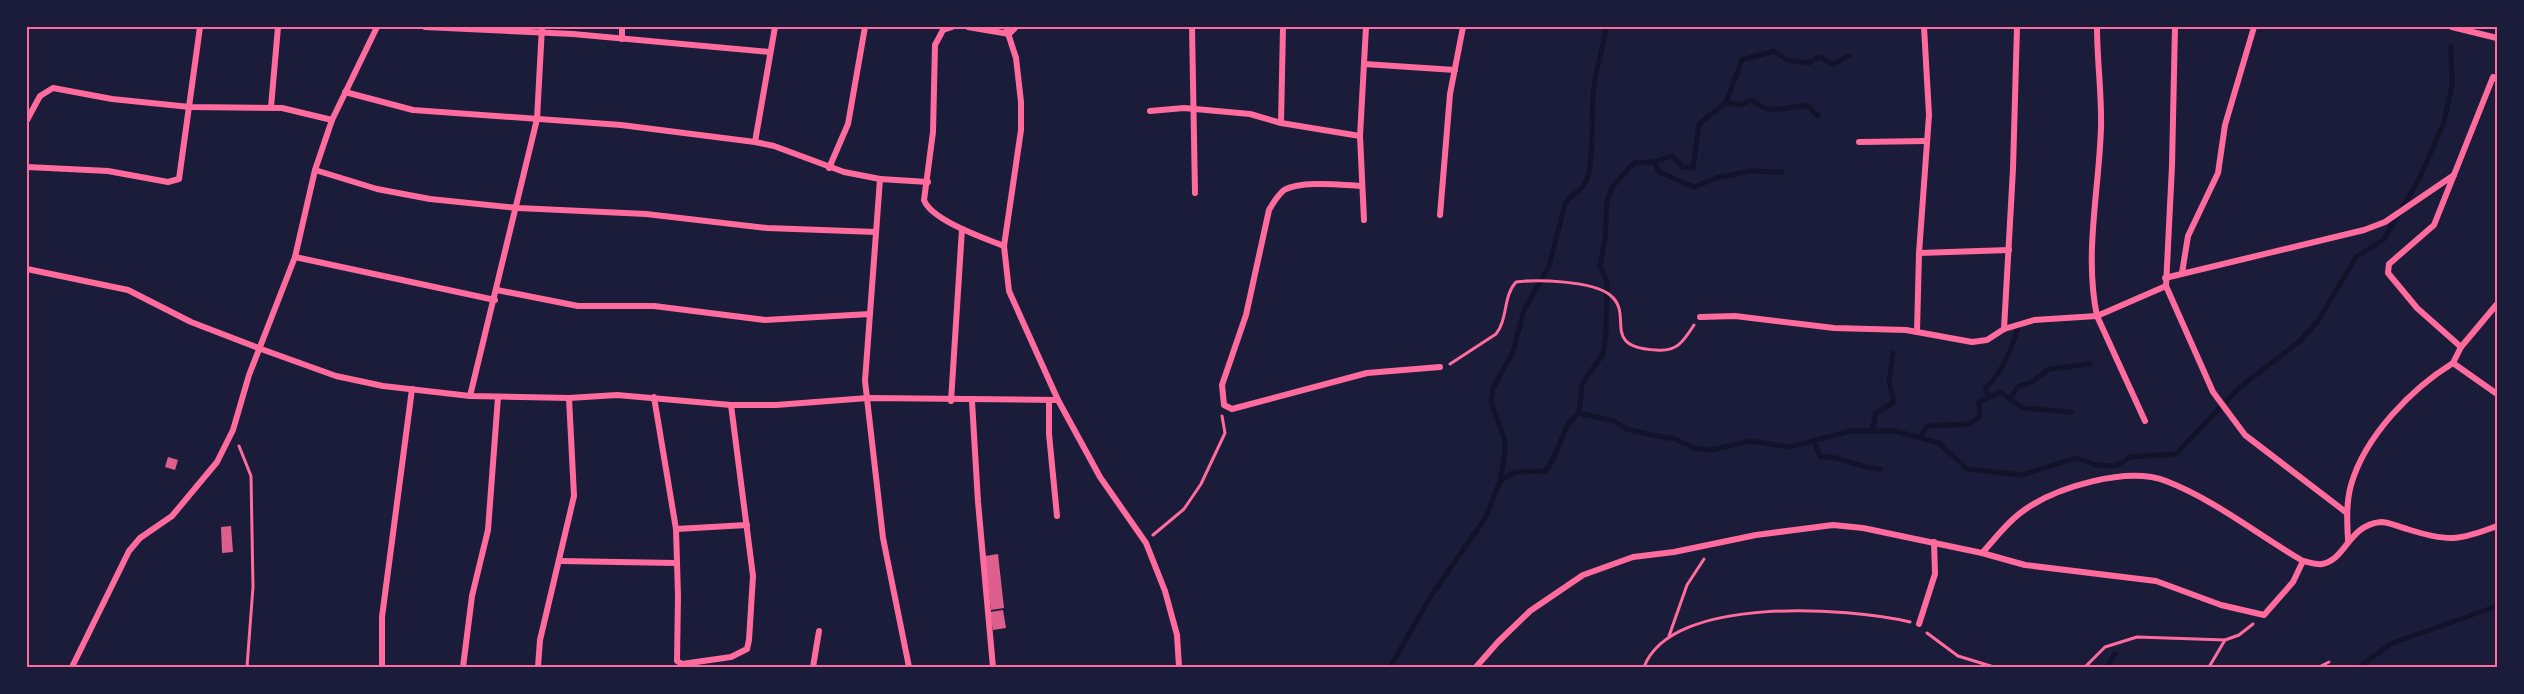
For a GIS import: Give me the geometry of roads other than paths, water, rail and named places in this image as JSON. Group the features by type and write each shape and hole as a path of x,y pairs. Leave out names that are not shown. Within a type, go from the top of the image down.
{"street":[{"path":"27,167 108,171 157,180 177,180 180,177 200,27"},
{"path":"271,107 278,27"},
{"path":"72,667 129,551 140,538 172,516 218,462 233,430 249,375 295,257 315,170 332,120 377,27"},
{"path":"425,27 542,30 770,52"},
{"path":"622,27 622,39"},
{"path":"755,142 775,27"},
{"path":"829,168 848,124 865,27"},
{"path":"952,27 943,30 935,45 933,132 924,200 927,207 962,229 1004,246"},
{"path":"968,27 1007,30 1016,27"},
{"path":"1192,27 1195,193"},
{"path":"1281,123 1283,27"},
{"path":"1364,220 1360,136 1366,27"},
{"path":"1440,215 1450,94 1462,27"},
{"path":"1917,332 1919,253 1929,115 1924,27"},
{"path":"2004,328 2017,27"},
{"path":"2097,27 2101,126 2091,265 2097,316 2145,421"},
{"path":"2175,27 2172,166 2166,286 2213,392 2245,435 2347,513"},
{"path":"2182,273 2188,236 2218,173 2225,125 2254,27"},
{"path":"2454,27 2497,38"},
{"path":"470,396 518,208 537,119 542,30"},
{"path":"1007,30 1017,58 1021,129 1004,246 1009,291 1058,400 1100,477 1146,543 1165,591 1177,635 1179,667"},
{"path":"1364,64 1455,70"},
{"path":"2461,347 2417,308 2388,273 2391,259 2434,225 2496,76"},
{"path":"27,120 40,96 53,88 112,99 190,108 293,109 332,120"},
{"path":"345,92 412,110 671,130 755,142 774,146 829,168 880,179 928,182"},
{"path":"1150,111 1175,108 1250,114 1281,123 1360,136"},
{"path":"1859,142 1927,141"},
{"path":"315,170 393,192 518,208 646,214 766,228 876,232"},
{"path":"2165,278 2364,230 2385,222 2456,174"},
{"path":"880,179 866,345 868,398 883,538 909,667"},
{"path":"1362,186 1300,185 1285,190 1269,210 1246,315 1222,385 1226,408 1232,409 1367,373 1440,367"},
{"path":"951,401 962,229"},
{"path":"1919,253 2009,250"},
{"path":"295,257 495,300"},
{"path":"27,269 128,290 191,322 336,376 412,389 498,397 654,397 731,405 776,405 868,398 951,401 1058,400"},
{"path":"1700,317 1735,316 1834,328 1917,332 1972,342 1987,340 2004,328 2034,320 2097,316 2166,286"},
{"path":"496,290 578,306 654,306 765,320 870,314"},
{"path":"2348,540 2347,513 2351,484 2371,445 2387,420 2425,381 2453,363 2461,347 2497,304"},
{"path":"2453,363 2497,394"},
{"path":"382,667 382,616 412,389"},
{"path":"464,667 472,596 488,530 498,397"},
{"path":"654,397 676,529 677,661 682,664 731,657 747,649 753,576 731,405"},
{"path":"538,667 540,640 574,496 569,398"},
{"path":"1049,400 1049,434 1057,516"},
{"path":"972,401 978,502 993,667"},
{"path":"1982,554 2022,511 2042,500 2097,479 2134,476 2164,480 2201,497 2303,561 2321,564 2338,555 2348,540 2358,531 2383,522 2448,540 2468,537 2497,526"},
{"path":"676,529 747,525"},
{"path":"1476,667 1530,611 1583,575 1633,557 1833,525 1863,528 1934,542 2025,565 2156,581 2220,605 2264,615 2293,582 2303,561"},
{"path":"1919,624 1935,574 1934,542"},
{"path":"560,561 676,563"},
{"path":"813,667 819,632"}],"waterway":[{"path":"1390,667 1431,596 1486,517 1500,481 1505,441 1491,402 1493,388 1513,352 1524,310 1549,266 1565,204 1581,189 1588,176 1594,87 1606,27"},
{"path":"1500,481 1515,472 1545,471 1568,425 1579,413 1614,421 1626,429 1675,439 1695,448 1712,450 1750,441 1790,447 1850,431 1895,431 1939,443 1967,469 2021,475 2077,458 2095,465 2116,466 2130,457 2176,454 2239,388 2300,341 2317,322 2356,257 2384,239 2420,177 2444,122 2452,85 2451,46"},
{"path":"1579,413 1582,384 1603,354 1606,333 1607,282 1600,266 1605,239 1607,202 1613,186 1634,163 1654,162 1672,156 1683,167 1693,168 1699,124 1726,102 1742,60 1774,51 1787,60 1808,63 1819,57 1833,64 1849,56"},
{"path":"1726,102 1739,105 1752,100 1772,110 1808,106 1818,116"},
{"path":"1654,162 1659,172 1694,187 1716,178 1750,171 1782,172"},
{"path":"1989,397 1985,389 2006,358 2019,323"},
{"path":"1872,431 1876,413 1894,402 1889,382 1893,353"},
{"path":"2011,397 2017,387 2032,382 2049,369 2090,364"},
{"path":"1920,437 1927,426 1969,424 1980,416 1979,402 2000,392 2023,408 2071,412"},
{"path":"1814,441 1820,457 1835,458 1864,467 1880,469"},
{"path":"2360,667 2390,644 2497,606"},
{"path":"2107,667 2115,654"}]}
